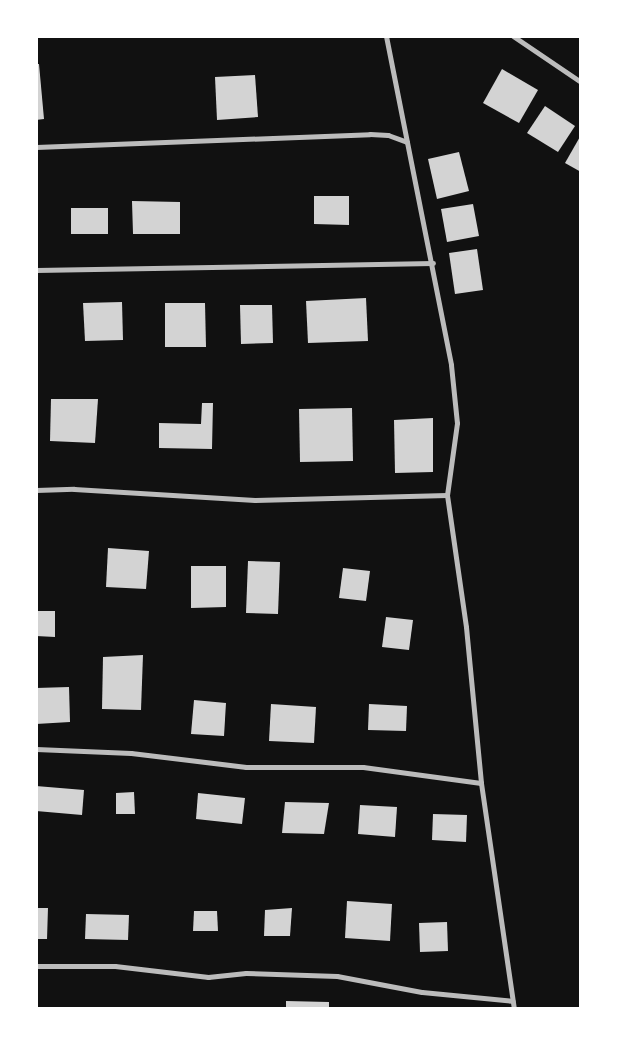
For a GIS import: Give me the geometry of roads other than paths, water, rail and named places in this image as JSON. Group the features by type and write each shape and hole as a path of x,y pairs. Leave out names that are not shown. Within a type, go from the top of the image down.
{"street":[{"path":"386,36 433,263 457,422 447,496 466,627 481,783 514,1009"},
{"path":"513,36 581,82"},
{"path":"36,148 370,134 388,135 407,142"},
{"path":"36,270 433,263"},
{"path":"36,490 74,489 255,500 447,496"},
{"path":"36,749 131,754 246,767 363,767 481,783"},
{"path":"36,966 115,966 208,977 246,973 338,976 422,992 513,1001"}]}
